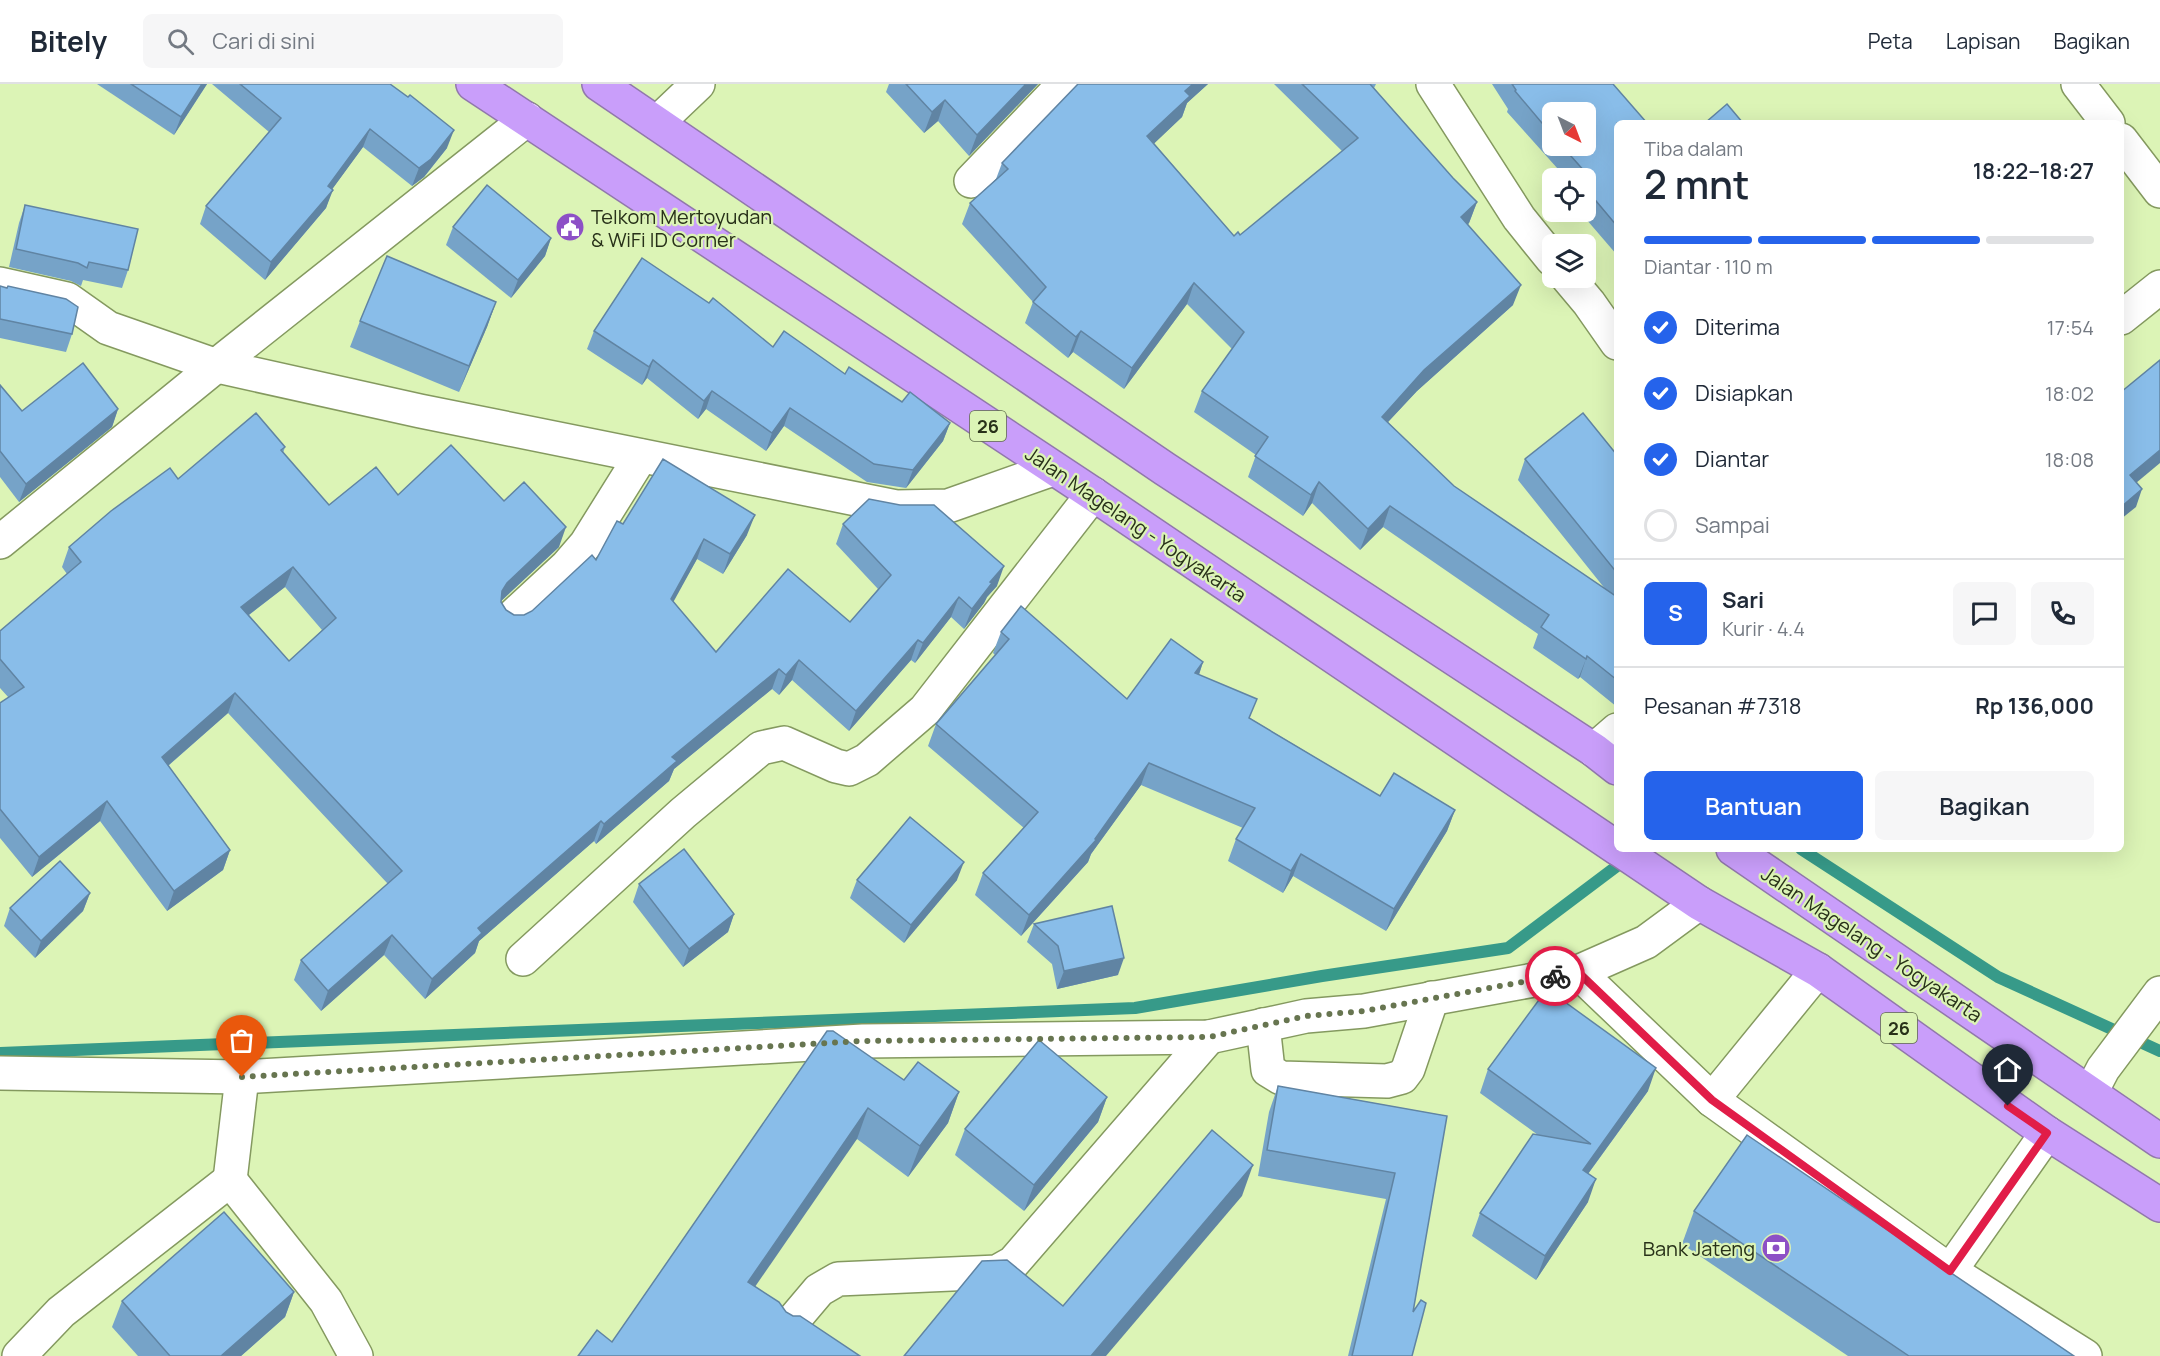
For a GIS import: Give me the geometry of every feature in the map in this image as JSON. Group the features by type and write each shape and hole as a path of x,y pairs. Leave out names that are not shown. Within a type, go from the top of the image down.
{"highway":[{"name":"Jalan Magelang - Yogyakarta","path":"472,84 1093,494 1614,846"},
{"path":"599,84 1165,469 1609,749"},
{"name":"Jalan Magelang - Yogyakarta","path":"1623,852 1699,903 1818,970 2047,1133 2160,1205"},
{"name":"Jalan Magelang - Yogyakarta","path":"1738,852 2097,1081 2160,1141"}],"street":[{"path":"657,123 698,84"},
{"path":"971,181 1064,84"},
{"path":"1433,84 1519,218 1542,247"},
{"path":"2078,84 2106,120"},
{"path":"0,542 528,119"},
{"path":"2124,144 2160,191"},
{"path":"0,284 66,299 108,328 217,366 420,411 897,507 948,506 1053,469"},
{"path":"2124,316 2160,287"},
{"path":"1576,288 1614,340"},
{"path":"512,617 567,566 586,544 641,456"},
{"path":"523,959 683,813 761,748 784,743 836,766 849,769 867,760 926,710 1093,494"},
{"path":"0,1073 242,1077 862,1041 1209,1037 1306,1016 1364,1011 1578,972 1646,942 1699,903"},
{"path":"1712,1100 1818,970"},
{"path":"1578,972 1712,1100 1950,1271 2085,1356"},
{"path":"1263,1025 1268,1070 1281,1078 1387,1081 1402,1077 1408,1069 1432,998"},
{"path":"2097,1081 2152,1004"},
{"path":"786,1329 819,1290 838,1279 997,1272 1013,1263 1209,1037"},
{"path":"242,1077 230,1180 326,1301 356,1356"},
{"path":"1950,1271 2047,1133"},
{"path":"19,1356 61,1312 230,1180"}],"building":[{"path":"131,84 202,84 181,117"},
{"path":"240,84 390,84 408,97 410,95 454,130 431,159 419,168 370,129 328,186 333,190 271,262 206,206 281,118"},
{"path":"906,84 1026,84 977,135 945,100 932,112"},
{"path":"1078,84 1193,84 1185,91 1190,96 1147,136 1234,236 1238,232 1240,235 1358,138 1302,84 1370,84 1477,202 1461,217 1521,285 1424,370 1382,417 1454,486 1614,595 1614,678 1587,656 1586,659 1541,627 1549,615 1390,506 1368,529 1319,482 1311,495 1255,456 1268,437 1202,391 1244,332 1194,283 1132,368 1081,331 1076,337 1033,302 1046,287 970,203 1008,169 1002,163"},
{"path":"1512,84 1613,84 1644,120 1614,120 1614,222 1596,201 1596,168 1582,168 1571,156 1596,156 1596,102 1542,102 1542,123 1515,91"},
{"path":"1727,104 1740,120 1708,120"},
{"path":"487,185 551,238 518,280 453,227"},
{"path":"25,205 138,229 128,270 89,262 87,268 78,263 16,249"},
{"path":"387,256 496,302 469,366 360,321"},
{"path":"642,258 709,303 713,298 773,347 784,331 845,374 849,367 902,402 910,392 950,423 913,470 874,464 790,408 772,433 712,391 704,401 653,360 649,367 594,331"},
{"path":"0,286 66,299 78,307 72,334 0,319"},
{"path":"2160,360 2160,450 2130,475 2142,489 2124,504 2124,390"},
{"path":"83,363 118,409 26,484 0,451 0,385 22,411"},
{"path":"256,413 285,447 281,450 329,505 376,467 398,495 451,445 504,501 524,482 566,527 507,583 502,591 501,602 506,610 514,615 524,615 532,611 592,555 596,560 617,521 623,524 663,459 755,515 730,554 704,539 671,599 716,652 788,569 850,622 891,575 843,524 869,499 900,505 934,505 1004,566 972,609 959,597 923,643 918,640 856,711 799,660 786,675 779,669 672,757 677,761 604,824 601,821 478,928 482,933 432,979 392,935 328,991 301,960 402,871 235,693 162,757 230,850 174,891 107,801 39,857 0,809 0,703 24,687 0,659 0,631 81,562 69,547 111,511 170,468 178,479","holes":["293,567 336,618 289,661 241,607"]},
{"path":"1583,413 1614,451 1614,569 1525,459"},
{"path":"1021,606 1127,699 1171,639 1203,662 1195,673 1257,699 1249,718 1380,796 1394,773 1455,810 1394,909 1301,854 1291,871 1236,839 1255,808 1149,763 1096,840 1029,915 983,873 1038,812 936,724 1009,639 1001,632"},
{"path":"910,817 964,862 911,925 857,880"},
{"path":"684,849 734,914 689,949 639,884"},
{"path":"60,861 90,893 41,941 10,908"},
{"path":"1112,906 1124,958 1064,971 1058,946 1034,924"},
{"path":"1547,989 1656,1068 1583,1170 1596,1179 1545,1256 1480,1213 1533,1134 1591,1144 1488,1069"},
{"path":"827,1031 833,1031 904,1080 918,1062 959,1092 920,1146 868,1108 748,1282 779,1302 786,1312 793,1316 800,1316 860,1356 578,1356 597,1330 612,1342"},
{"path":"1039,1040 1107,1097 1034,1185 965,1129"},
{"path":"1278,1086 1447,1116 1413,1312 1421,1300 1426,1303 1412,1356 1352,1356 1395,1173 1267,1150"},
{"path":"1212,1130 1253,1165 1091,1356 904,1356 982,1261 1007,1260 1063,1306"},
{"path":"1747,1135 2074,1356 1909,1356 1694,1211"},
{"path":"224,1212 294,1292 221,1356 170,1356 122,1301"}],"waterway":[{"path":"1806,852 1998,977 2160,1051"},
{"path":"0,1053 1135,1008 1322,976 1508,948 1629,857"}],"way so far":[{"path":"242,1077 862,1041 1209,1037 1306,1016 1364,1011 1555,976"}],"place":[{"name":"Telkom Mertoyudan & WiFi ID Corner","path":"570,227"},
{"name":"Bank Jateng","path":"1776,1248"}],"route":[{"path":"1555,976 1578,972 1712,1100 1950,1271 2047,1133 2008,1106"}]}
